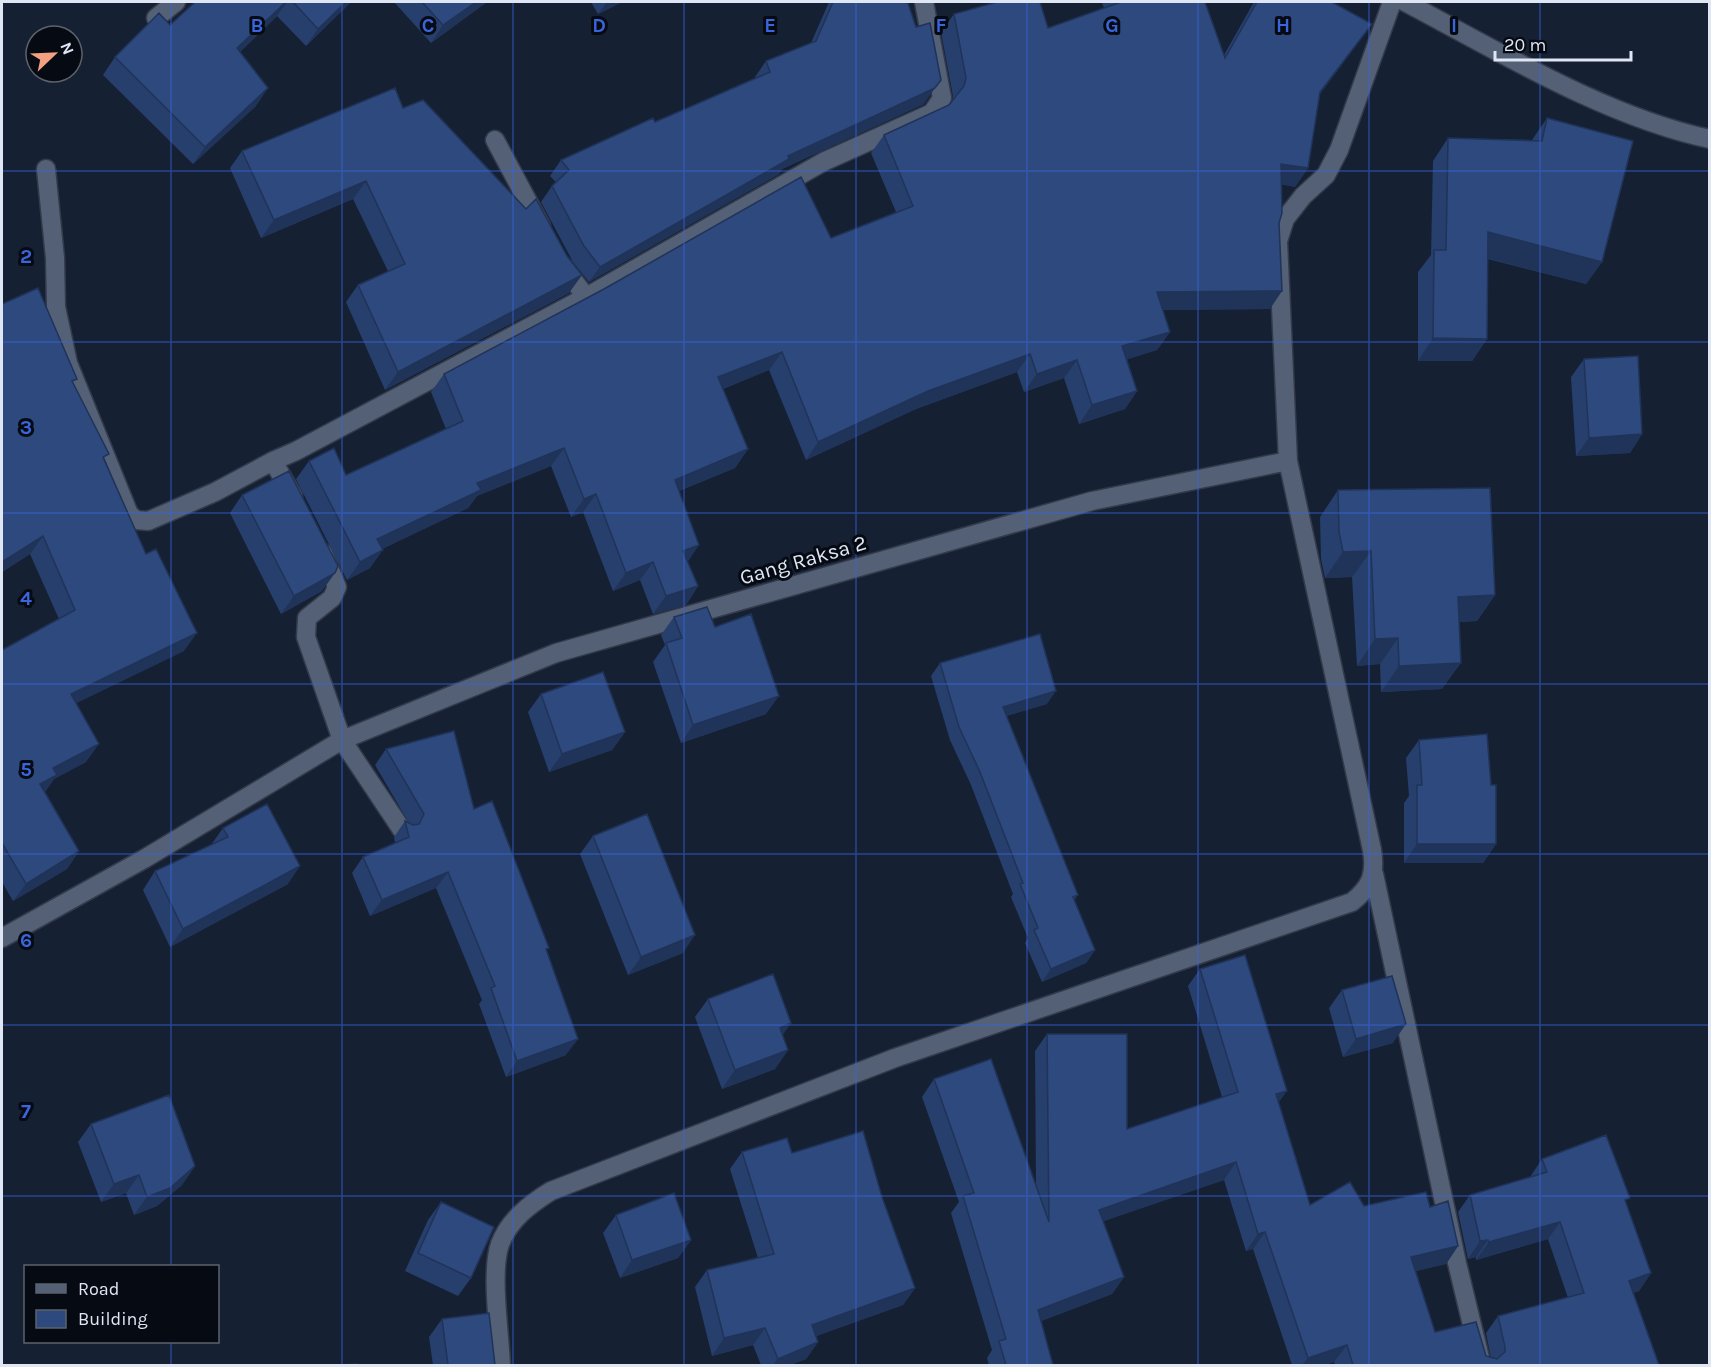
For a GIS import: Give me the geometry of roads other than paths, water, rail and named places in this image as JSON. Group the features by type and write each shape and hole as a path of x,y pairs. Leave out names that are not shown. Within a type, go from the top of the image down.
{"street":[{"path":"156,18 176,2"},
{"path":"46,169 55,258 56,307 68,363 129,514 136,520 148,521 215,492 273,461 296,452 586,297 823,162 932,113 942,98 924,2"},
{"path":"1392,2 1339,150 1326,175 1303,196 1285,219 1278,241 1288,461 1372,850 1374,874 1454,1252 1482,1365"},
{"path":"1404,2 1613,107 1679,133 1710,139"},
{"path":"495,140 551,245 586,297"},
{"path":"273,461 300,509"},
{"name":"Gang Raksa 2","path":"2,938 94,888 342,740 556,653 1092,501 1288,461"},
{"path":"315,536 334,574 337,587 332,598 307,618 304,630 342,740 402,830"},
{"path":"501,1365 496,1267 500,1244 519,1215 551,1191 895,1059 1352,902 1368,888 1374,874"}]}
